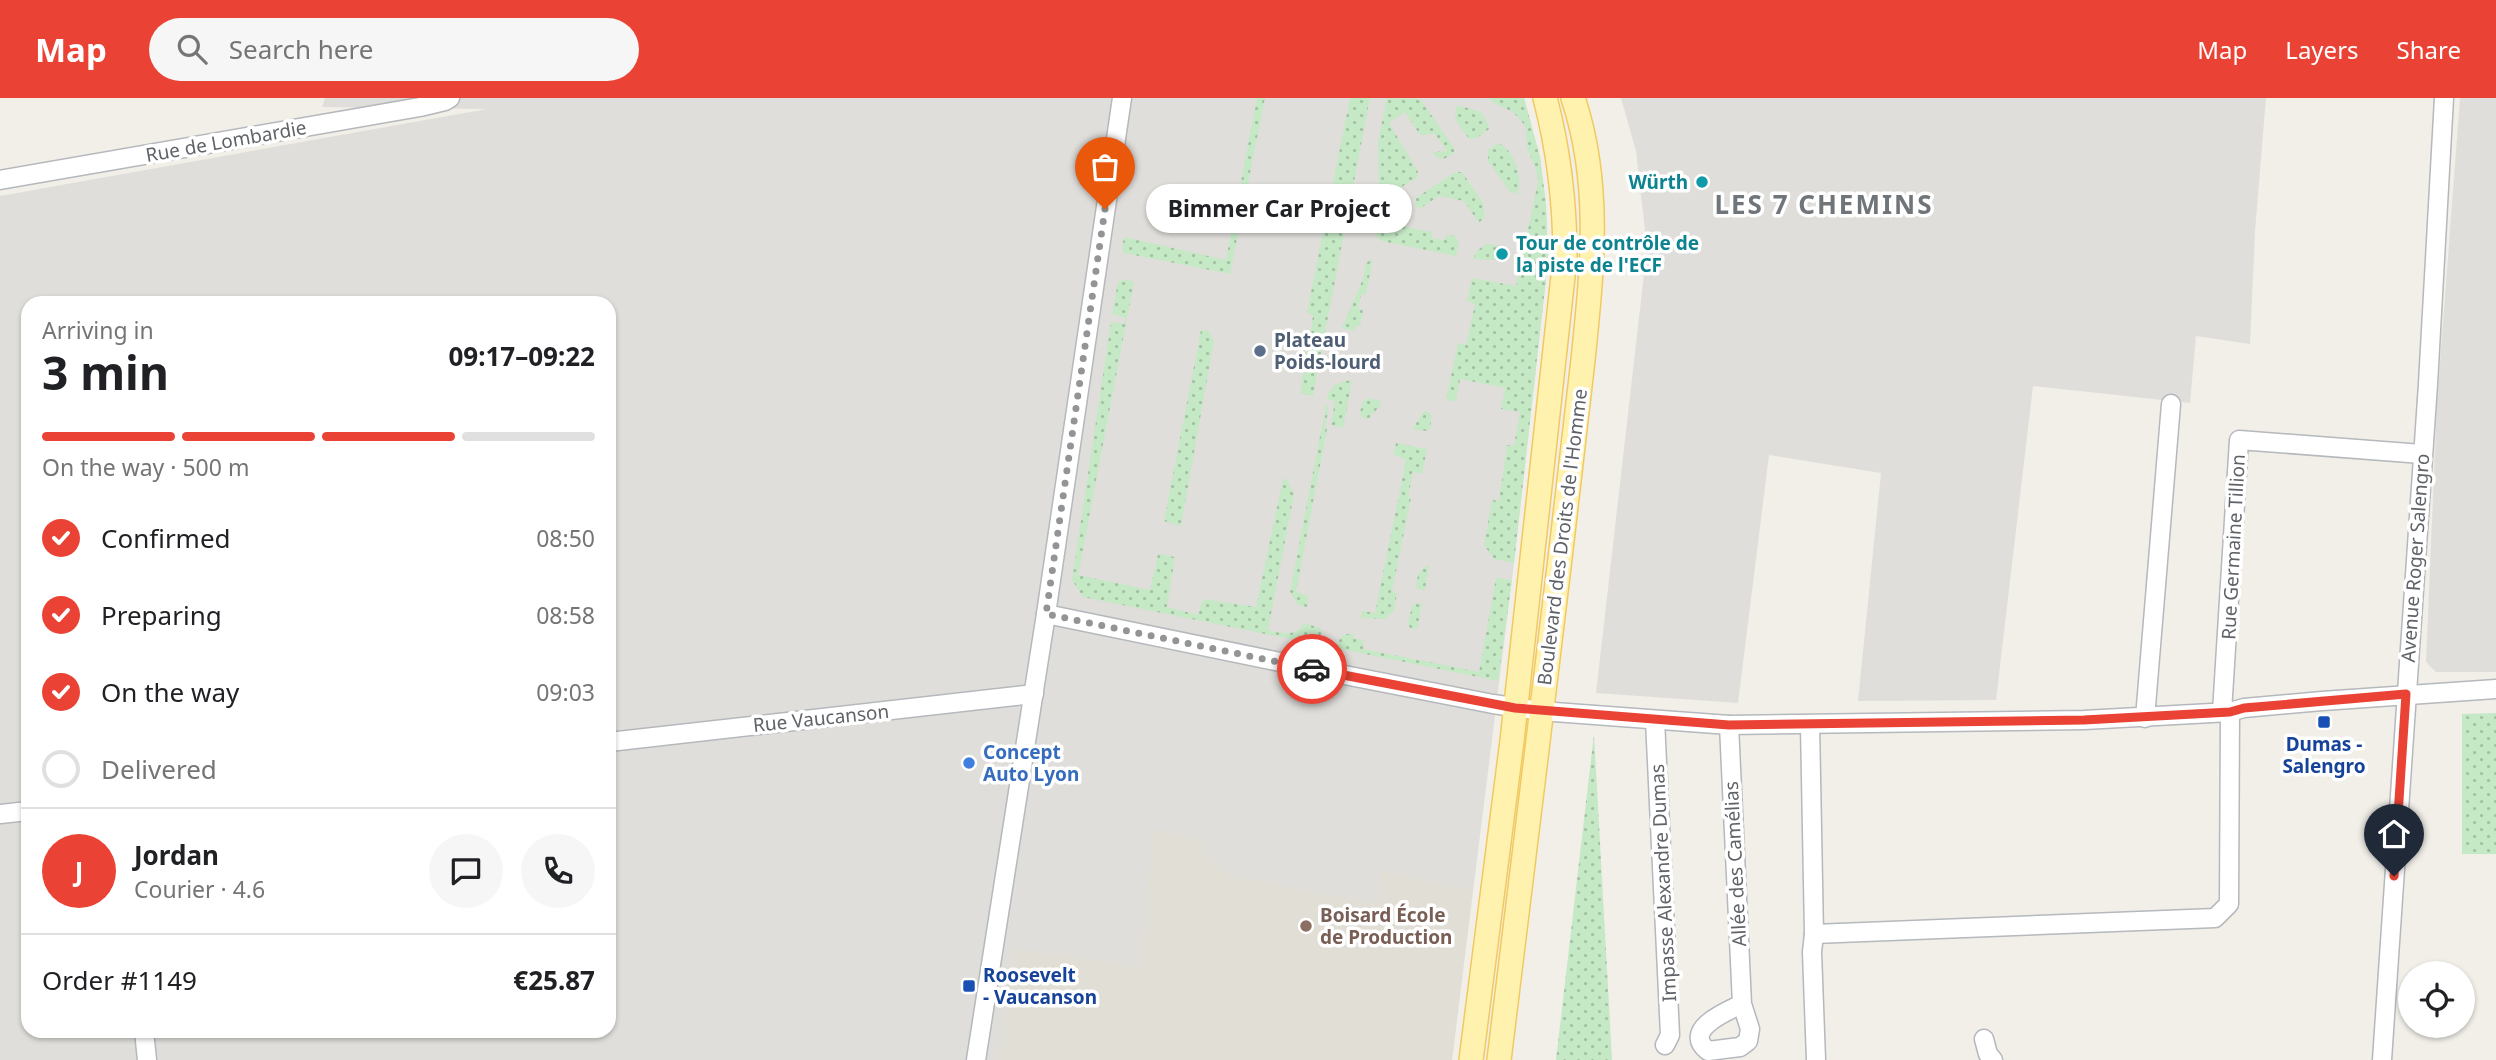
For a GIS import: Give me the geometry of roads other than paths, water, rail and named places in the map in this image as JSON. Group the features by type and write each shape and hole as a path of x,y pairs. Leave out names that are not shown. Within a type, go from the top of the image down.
{"main road":[{"name":"Boulevard des Droits de l'Homme","path":"1471,1060 1515,708 1565,258 1563,197 1555,138 1545,98"},
{"name":"Boulevard des Droits de l'Homme","path":"1499,1060 1592,271 1590,178 1580,120 1573,98"}],"street":[{"name":"Rue de Lombardie","path":"0,180 420,107 450,98"},
{"path":"976,1060 1034,694 1122,98"},
{"name":"Avenue Roger Salengro","path":"2382,1060 2428,384 2444,98"},
{"path":"2145,718 2171,404"},
{"name":"Rue Germaine Tillion","path":"2226,712 2239,440 2422,454"},
{"path":"1046,614 1515,708 1729,725 2145,718 2406,694 2496,689"},
{"name":"Rue Vaucanson","path":"616,740 1034,694"},
{"path":"1814,934 2215,918 2229,904 2226,712"},
{"name":"Impasse Alexandre Dumas","path":"1655,720 1670,1034 1665,1045"},
{"name":"Allée des Camélias","path":"1729,725 1742,1004"},
{"path":"1810,725 1814,934 1811,952 1816,1060"},
{"path":"0,814 21,812"},
{"path":"145,1038 148,1060"},
{"path":"1984,1039 1987,1054 1993,1060"}],"place":[{"name":"Würth","path":"1702,182"},
{"name":"Bimmer Car Project","path":"1105,209"},
{"name":"Tour de contrôle de la piste de l'ECF","path":"1502,254"},
{"name":"Plateau Poids-lourd","path":"1260,351"},
{"name":"Dumas - Salengro","path":"2324,722"},
{"name":"Concept Auto Lyon","path":"969,763"},
{"name":"Boisard École de Production","path":"1306,926"},
{"name":"Roosevelt - Vaucanson","path":"969,986"}],"district":[{"name":"LES 7 CHEMINS","path":"1824,204"}]}
